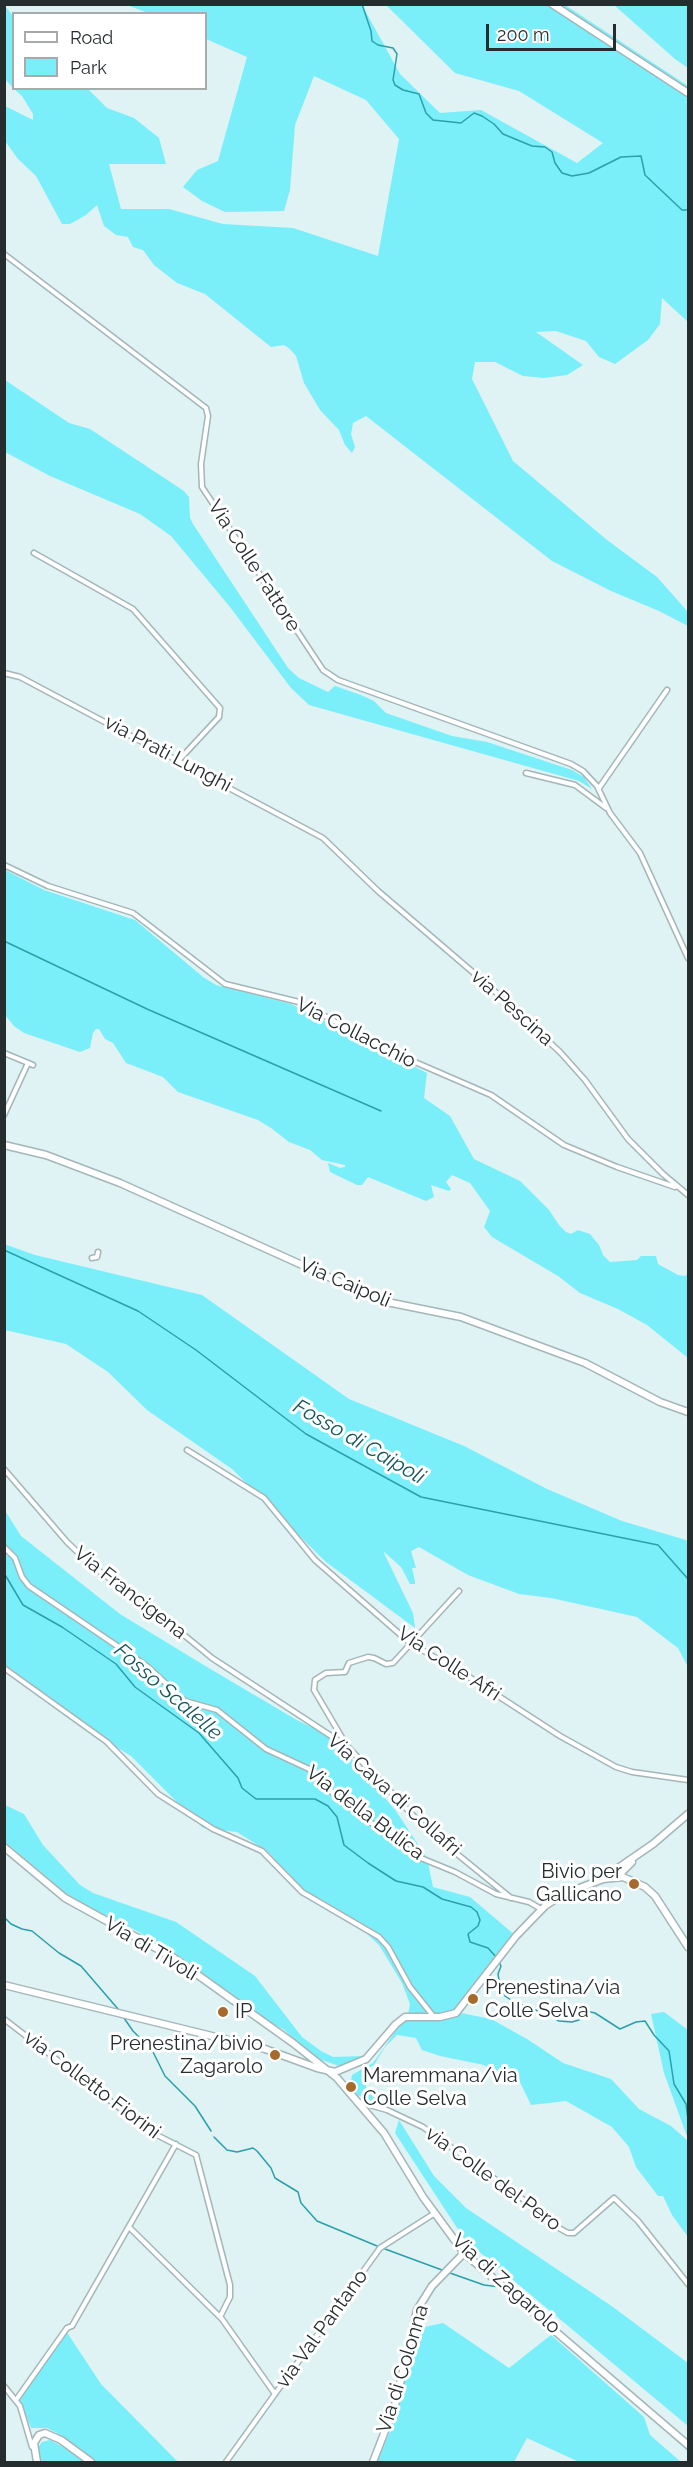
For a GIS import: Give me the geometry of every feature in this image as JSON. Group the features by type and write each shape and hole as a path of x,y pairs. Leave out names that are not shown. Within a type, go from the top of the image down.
{"street":[{"path":"552,4 688,93"},
{"name":"Via Colle Fattore","path":"4,254 206,408 208,416 201,464 202,487 326,673 338,680 482,734 574,765 598,788"},
{"path":"34,553 133,609 220,708 219,717 179,760"},
{"name":"via Prati Lunghi","path":"4,673 20,677 314,831 329,842"},
{"path":"667,690 598,788 609,810 640,853 688,958"},
{"path":"526,773 575,785 609,810"},
{"name":"via Pescina","path":"329,842 378,891 484,982 560,1052 587,1083 623,1134 679,1188"},
{"name":"Via Collacchio","path":"4,865 56,890 130,911 224,983 296,1001 391,1052 491,1095 551,1138 567,1146 617,1167 679,1188"},
{"path":"4,1053 33,1065"},
{"path":"4,1115 28,1063"},
{"name":"Via Caipoli","path":"4,1145 42,1153 115,1181 382,1301 457,1316 591,1365 660,1402 688,1412"},
{"path":"679,1188 688,1195"},
{"path":"92,1258 97,1257 98,1252"},
{"name":"Via Colle Afri","path":"187,1450 266,1500 315,1560 410,1643 469,1677 560,1736 612,1765 632,1772 688,1780"},
{"name":"Via Francigena","path":"4,1469 80,1556 103,1575 150,1607 213,1658"},
{"name":"Via della Bulica","path":"4,1547 15,1558 22,1577 29,1586 148,1667 185,1701 218,1710 266,1749 311,1770 339,1799 418,1858 455,1872 492,1892 532,1903 542,1909"},
{"path":"348,1747 314,1690 315,1680 326,1673 345,1671 349,1664 368,1657 384,1664 391,1664 459,1591"},
{"name":"Via Cava di Collafri","path":"213,1658 348,1747 424,1827 511,1898"},
{"path":"4,1668 107,1742 161,1797 210,1827 264,1853 305,1894 379,1937 388,1947 410,1986 435,2017"},
{"path":"617,1873 688,1814"},
{"name":"Via di Tivoli","path":"4,1847 18,1856 62,1896 177,1960 329,2072"},
{"path":"4,1985 265,2049 329,2072 340,2071 366,2059 396,2024 405,2017 435,2017 456,2013 504,1952 542,1909 562,1895 617,1873 640,1854"},
{"path":"628,1866 632,1880"},
{"path":"617,1873 655,1896 688,1947"},
{"name":"via Colletto Fiorini","path":"4,2019 151,2132 193,2152 199,2162 230,2285 230,2297 220,2317"},
{"name":"Via di Zagarolo","path":"329,2072 394,2147 435,2213 464,2253 688,2445"},
{"name":"via Colle del Pero","path":"356,2101 387,2110 423,2127 524,2200 546,2221 568,2233 574,2233 614,2198 638,2221 688,2284"},
{"path":"16,2400 67,2328 72,2326 176,2144"},
{"name":"via Val Pantano","path":"226,2463 380,2248 435,2213"},
{"path":"129,2227 220,2317 275,2394"},
{"name":"Via di Colonna","path":"373,2463 396,2405 417,2310 432,2286 464,2253"},
{"path":"4,2386 16,2400 38,2463"},
{"path":"34,2453 37,2436 50,2433 91,2463"}],"green space":[{"path":"127,5 362,5 400,74 440,113 481,110 577,163 603,143 519,91 455,73 386,5 565,5 688,86 688,322 662,298 660,324 648,340 615,364 599,357 586,341 556,331 536,332 583,365 567,375 544,378 523,376 495,362 475,362 472,379 513,461 607,540 657,577 688,612 688,626 552,561 366,416 353,423 351,434 355,447 352,453 345,445 339,430 320,410 304,383 296,356 290,349 284,345 271,347 205,294 177,283 154,265 143,250 133,247 128,237 116,235 104,226 97,205 86,215 70,224 62,224 36,176 18,159 5,141 5,106 33,120 33,114 22,96 15,90 89,90 107,108 134,118 159,138 166,164 109,164 121,209 169,209 223,224 293,228 378,256 399,139 366,100 314,76 295,125 290,190 284,211 225,212 202,201 183,187 197,170 218,161 247,57 207,39 207,12 145,12"},
{"path":"614,5 688,5 688,68 675,59"},
{"path":"5,6 12,15 12,87 5,79"},
{"path":"5,380 69,423 90,429 184,491 189,497 190,518 193,524 288,668 299,678 328,692 335,686 361,695 374,701 386,713 452,736 487,742 572,770 584,777 592,789 579,781 309,705 291,688 230,607 171,536 140,514 50,476 5,452"},
{"path":"5,870 44,890 135,920 203,977 216,985 291,1004 427,1073 424,1098 450,1116 474,1159 520,1181 549,1210 566,1232 571,1234 578,1230 590,1234 610,1262 637,1260 641,1256 656,1256 658,1264 678,1275 685,1276 688,1273 688,1358 647,1325 618,1309 580,1293 558,1276 492,1237 484,1227 490,1211 470,1183 452,1175 446,1182 451,1189 449,1191 431,1185 434,1197 426,1201 368,1177 362,1185 357,1185 330,1172 328,1163 340,1168 345,1165 322,1160 310,1150 289,1142 258,1120 178,1092 163,1077 126,1063 113,1043 105,1039 99,1029 93,1033 90,1048 80,1052 24,1033 14,1026 5,1015"},
{"path":"4,1244 35,1255 202,1295 349,1399 464,1446 547,1489 622,1521 686,1540 688,1543 688,1667 678,1648 637,1617 551,1598 519,1594 468,1575 419,1547 411,1551 416,1568 412,1568 415,1584 410,1584 401,1567 383,1551 413,1613 415,1628 326,1562 232,1469 147,1410 108,1372 66,1344 5,1330"},
{"path":"4,1509 21,1536 120,1614 295,1719 335,1739 396,1811 427,1858 433,1887 470,1897 516,1936 456,2012 491,2019 563,2063 611,2079 639,2109 671,2126 688,2141 688,2237 672,2215 663,2196 658,2196 636,2167 629,2147 612,2127 566,2101 531,2105 518,2078 510,2076 499,2078 484,2065 422,2050 416,2038 397,2035 385,2047 374,2065 366,2070 366,2087 381,2101 379,2105 357,2095 351,2082 352,2075 373,2063 408,2014 410,2004 402,1983 379,1945 364,1931 311,1898 267,1851 237,1832 203,1828 131,1756 68,1718 5,1667"},
{"path":"5,1805 24,1814 43,1845 80,1885 93,1893 176,1922 255,1976 302,2037 321,2051 333,2057 362,2056 365,2058 339,2066 316,2058 283,2029 268,2022 170,1950 85,1906 64,1892 5,1842"},
{"path":"664,2012 688,2030 688,2139 664,2073 651,2014"},
{"path":"399,2120 434,2176 466,2208 613,2307 688,2363 688,2426 465,2240 395,2133"},
{"path":"443,2323 509,2368 551,2335 644,2417 650,2435 681,2462 579,2462 527,2438 514,2462 377,2462 397,2415 406,2372 420,2328"},
{"path":"66,2331 101,2384 178,2462 95,2462 57,2433 47,2428 31,2428 20,2400"},
{"path":"50,2440 85,2462 42,2462 37,2449 42,2442"}],"waterway":[{"path":"362,4 372,41 378,45 393,48 397,54 393,80 395,85 403,90 419,94 426,113 433,120 461,123 474,113 482,116 503,134 532,146 545,147 552,152 555,163 562,173 572,176 589,173 621,157 641,156 645,175 682,210 688,210"},
{"path":"4,941 147,1009 381,1111"},
{"name":"Fosso di Caipoli","path":"4,1250 138,1311 196,1350 306,1434 421,1497 658,1545 688,1579"},
{"name":"Fosso Scalelle","path":"4,1573 23,1605 62,1627 116,1664 135,1687 199,1733 238,1778 242,1788 256,1799 315,1799 328,1806 337,1817 344,1845 368,1863 396,1881 423,1887 442,1899 471,1907 477,1912 480,1920 478,1926 468,1934 470,1942 488,1948 497,1958"},
{"path":"4,1917 11,1924 32,1931 59,1953 81,1966 118,2009"},
{"name":"Fosso Scalelle","path":"499,1962 501,1966 498,1974 499,1980 505,1996 559,2021 579,2020 586,2011 595,2013 620,2029 645,2021 669,2051 674,2084 686,2104 688,2120"},
{"path":"124,2018 152,2050 165,2076 195,2106 211,2131"},
{"path":"214,2137 227,2150 237,2152 253,2148 257,2151 271,2168 275,2178 298,2192 301,2203 317,2221 377,2246"},
{"path":"385,2249 442,2270"},
{"path":"450,2273 484,2285 500,2287"},
{"path":"658,2423 688,2450"}],"place":[{"name":"Bivio per Gallicano","path":"634,1884"},
{"name":"Prenestina/via Colle Selva","path":"473,1999"},
{"name":"IP","path":"223,2012"},
{"name":"Prenestina/bivio Zagarolo","path":"275,2055"},
{"name":"Maremmana/via Colle Selva","path":"351,2087"}]}
